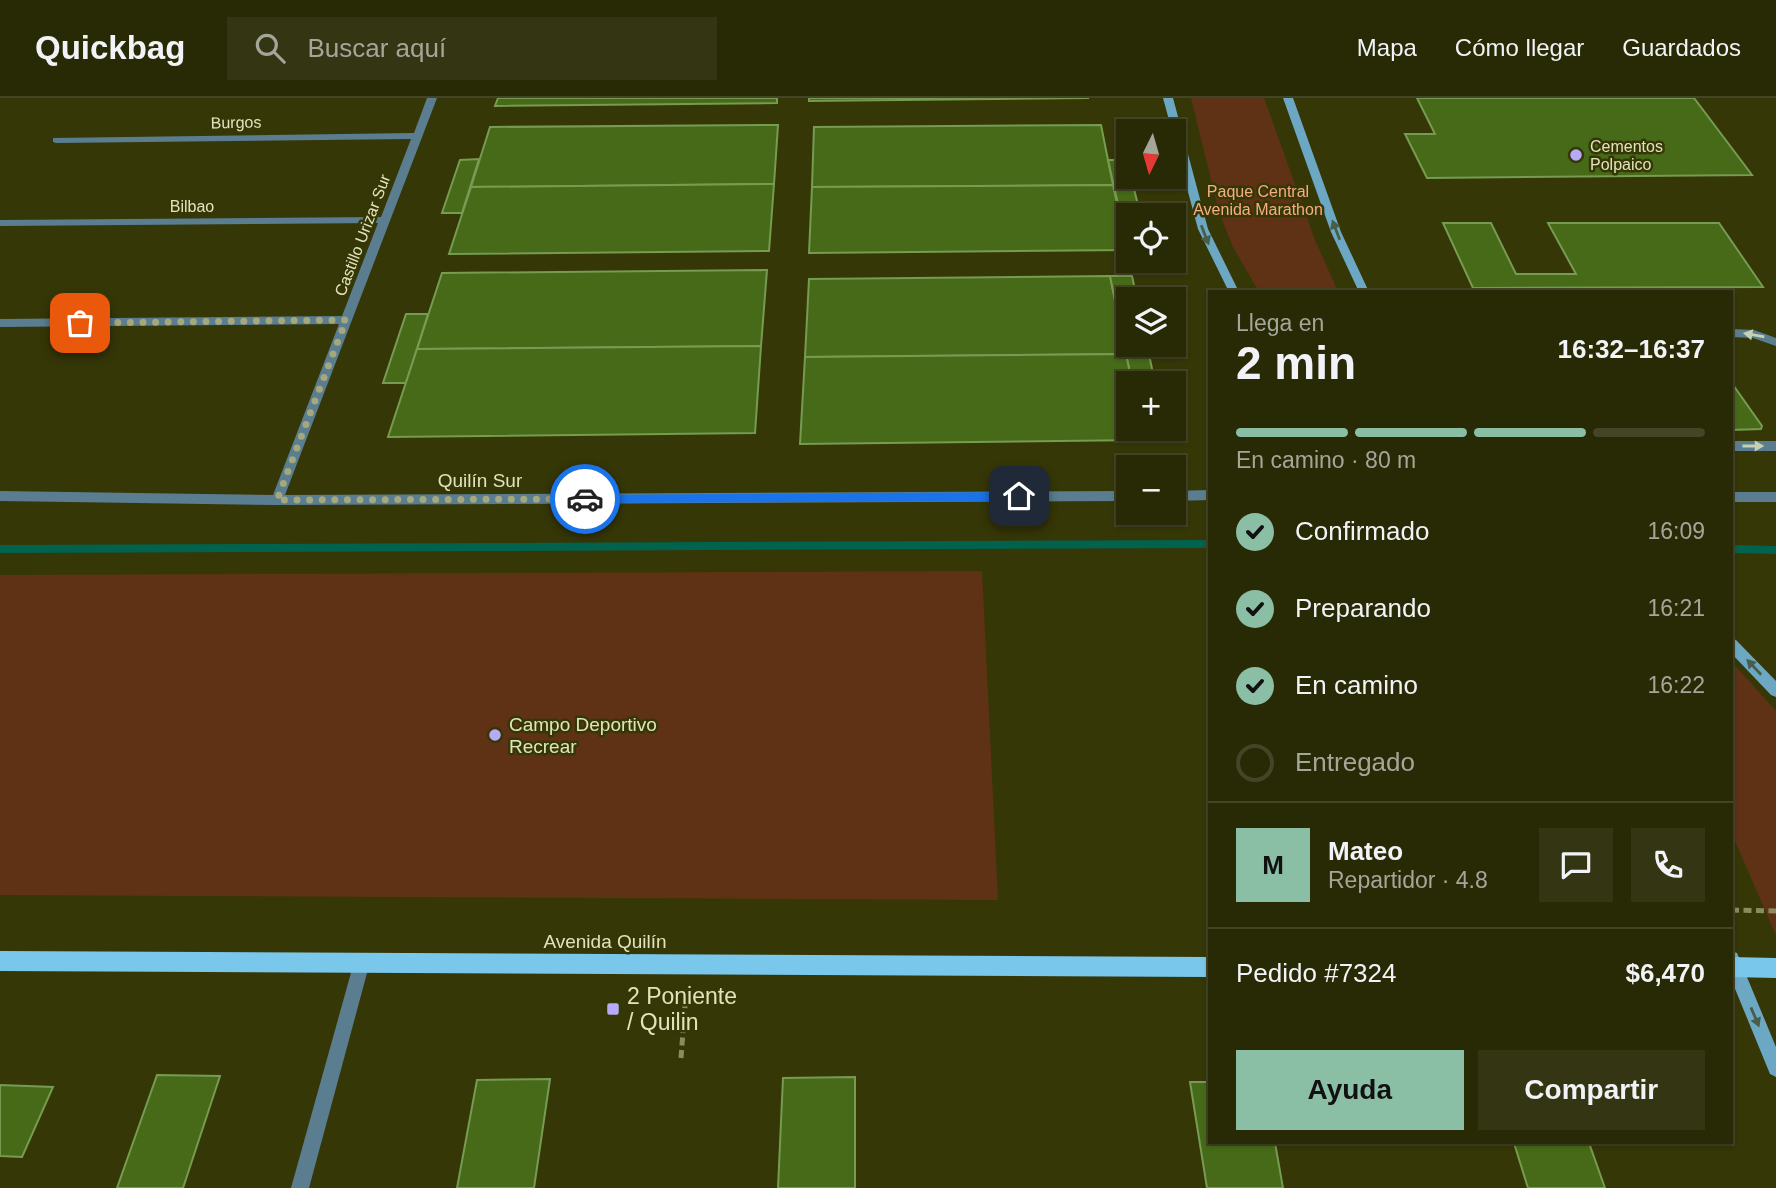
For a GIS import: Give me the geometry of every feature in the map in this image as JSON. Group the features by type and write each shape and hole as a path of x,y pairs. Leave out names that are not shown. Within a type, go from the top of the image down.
{"main road":[{"path":"1168,98 1196,209 1213,254 1233,290"},
{"path":"1288,98 1336,232 1363,290"},
{"path":"1733,646 1776,691"},
{"name":"Avenida Quilín","path":"0,961 1208,967"},
{"path":"1733,964 1776,968"},
{"path":"1733,966 1776,1068"}],"street":[{"name":"Castillo Urizar Sur","path":"277,500 432,98"},
{"name":"Burgos","path":"55,139 417,136"},
{"name":"Bilbao","path":"0,223 385,220"},
{"path":"0,323 346,320"},
{"path":"1733,333 1754,334 1776,342"},
{"path":"1733,446 1776,446"},
{"path":"1186,496 1208,495"},
{"name":"Quilín Sur","path":"0,496 277,500 1116,496"},
{"path":"1733,497 1776,497"},
{"path":"300,1188 362,962"}],"path":[{"path":"1733,910 1776,911"},
{"path":"681,1058 689,964"}],"green space":[{"name":"Paque Central Avenida Marathon","path":"1191,98 1264,98 1315,240 1337,290 1258,290 1233,247 1219,212"},
{"name":"Campo Deportivo Recrear","path":"982,571 998,900 0,895 0,575"},
{"path":"1733,663 1776,711 1776,935 1733,837"}],"building":[{"path":"498,98 777,98 777,103 495,106"},
{"path":"809,98 1089,98 809,101"},
{"name":"Cementos Polpaico","path":"1417,98 1694,98 1752,175 1427,178 1405,134 1435,134"},
{"path":"778,125 774,184 471,187 490,127"},
{"path":"1101,125 1113,185 812,187 814,127"},
{"path":"479,159 462,213 442,213 460,160"},
{"path":"1108,160 1116,160 1116,189 1134,189 1138,203 1118,203"},
{"path":"774,184 769,251 449,254 471,187"},
{"path":"1113,185 1117,203 1116,250 809,253 812,187"},
{"path":"1443,223 1491,223 1516,274 1576,274 1548,223 1719,223 1763,287 1473,288"},
{"path":"767,270 761,346 417,349 442,273"},
{"path":"1110,276 1116,305 1116,354 805,357 809,279"},
{"path":"1110,276 1132,276 1134,287 1116,287 1116,305"},
{"path":"406,314 428,314 406,383 383,383"},
{"path":"761,346 755,433 388,437 417,349"},
{"path":"1116,354 1116,357 1127,357 1130,371 1116,371 1116,440 800,444 805,357"},
{"path":"1127,357 1150,357 1152,371 1130,371"},
{"path":"1733,385 1762,426 1761,429 1733,430"},
{"path":"157,1075 220,1076 183,1188 117,1188"},
{"path":"855,1077 855,1188 778,1188 783,1078"},
{"path":"550,1079 534,1188 457,1188 477,1080"},
{"path":"1190,1082 1208,1082 1208,1144 1275,1144 1283,1188 1207,1188"},
{"path":"0,1085 53,1087 22,1157 0,1156"},
{"path":"1514,1144 1589,1144 1605,1188 1528,1188"}],"waterway":[{"path":"0,549 1208,544"},
{"path":"1733,549 1776,550"}],"way so far":[{"path":"80,323 346,320 277,500 585,499"}],"place":[{"name":"Cementos Polpaico","path":"1576,155"},
{"name":"Campo Deportivo Recrear","path":"495,735"},
{"name":"2 Poniente / Quilin","path":"613,1009"}],"route":[{"path":"585,499 1019,496"}]}
